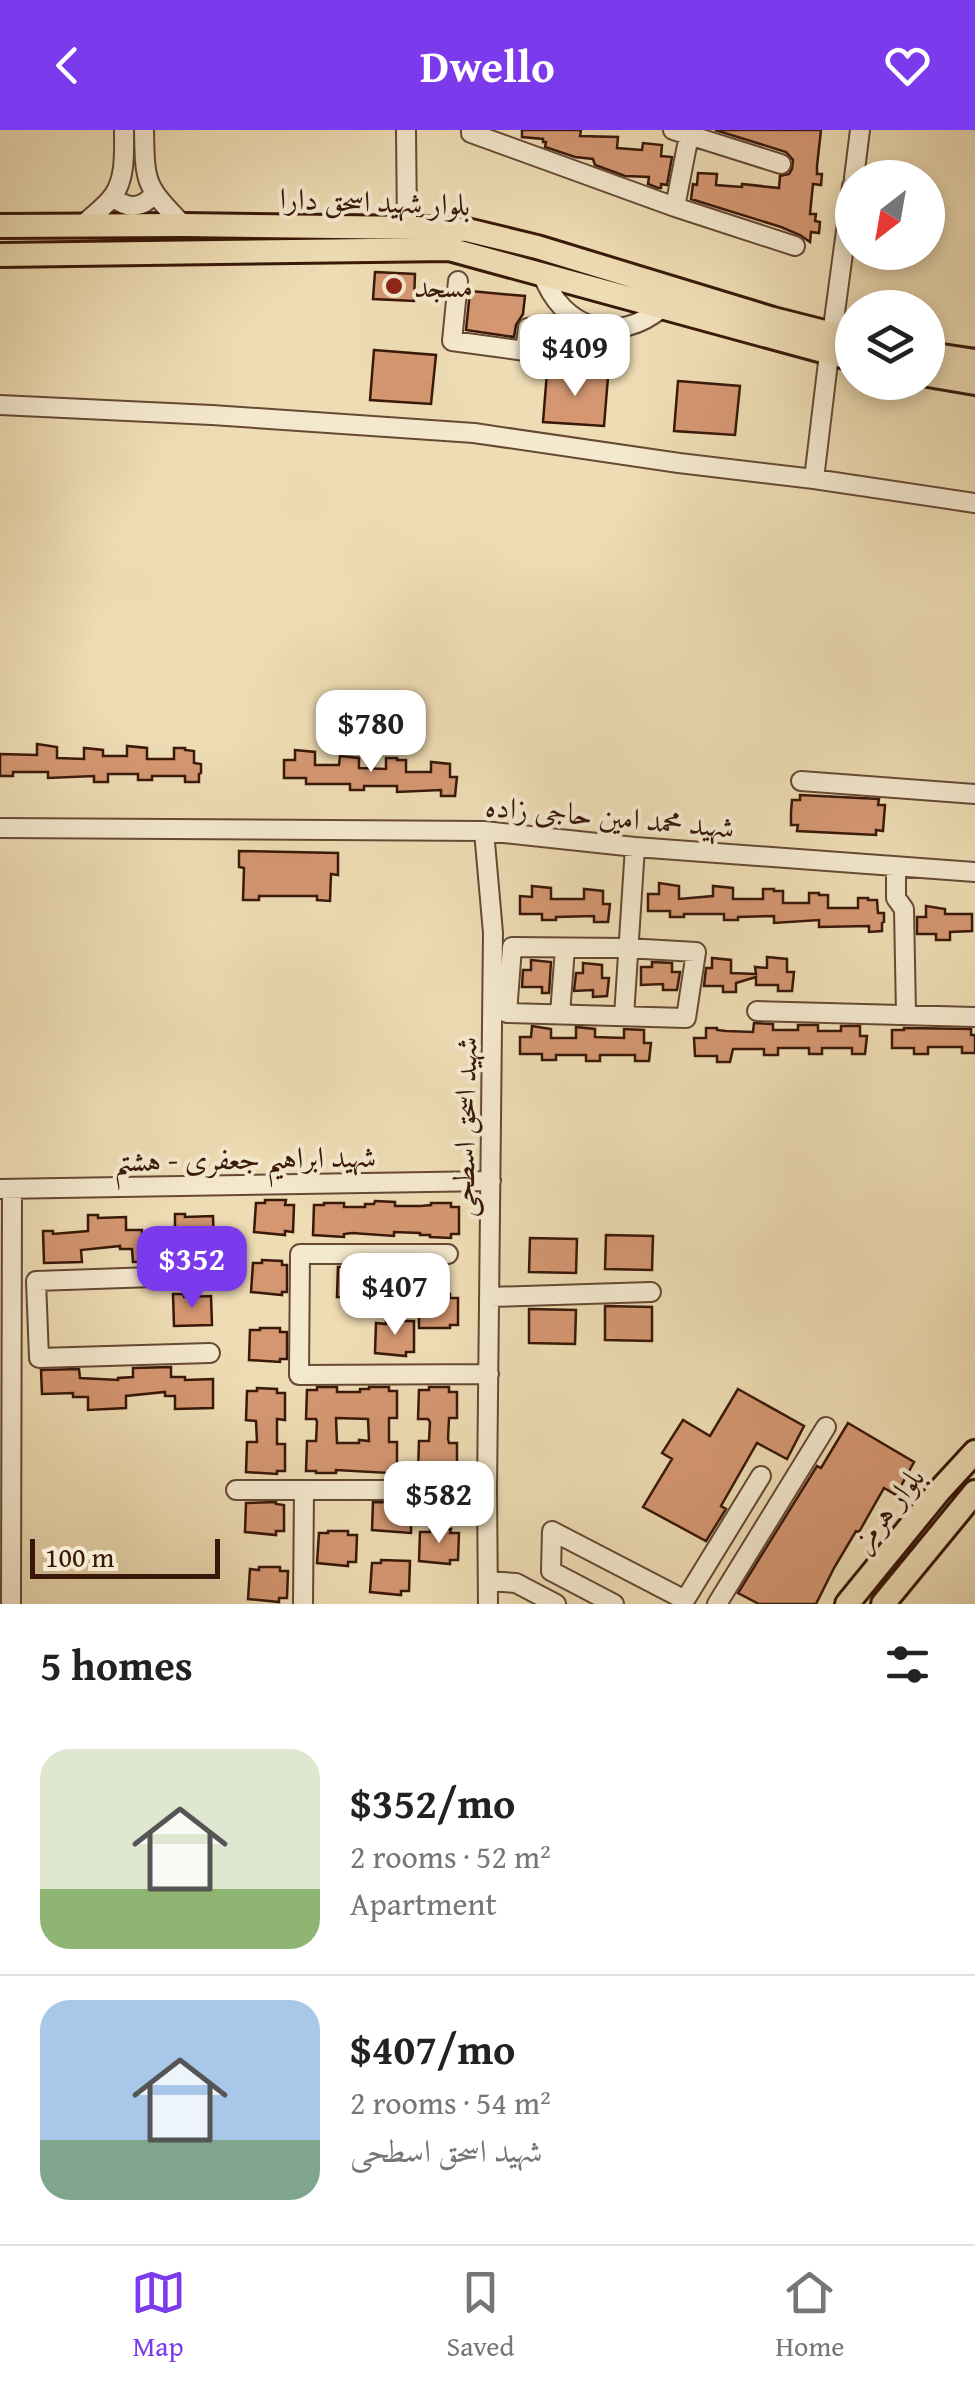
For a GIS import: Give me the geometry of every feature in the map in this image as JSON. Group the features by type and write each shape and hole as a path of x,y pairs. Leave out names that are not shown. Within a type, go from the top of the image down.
{"main road":[{"name":"بلوار شهید اسحق دارا","path":"0,226 467,230 590,274 835,345"},
{"name":"بلوار شهید اسحق دارا","path":"0,255 449,249 542,274 590,274 663,306 835,345"},
{"path":"945,356 975,360"},
{"path":"945,379 975,383"},
{"name":"بلوار هرمز","path":"848,1604 975,1452"},
{"name":"بلوار هرمز","path":"883,1604 975,1492"}],"street":[{"path":"82,226 115,191 124,164 124,130"},
{"path":"144,130 145,172 152,192 183,225"},
{"path":"406,130 407,228"},
{"path":"472,130 675,208 795,246"},
{"path":"856,160 860,130"},
{"path":"675,208 684,132 781,164"},
{"path":"115,191 133,201 152,192"},
{"path":"542,274 555,301 566,312 578,321 608,329 623,328 652,316 663,306"},
{"path":"458,281 452,341 525,352 528,328 578,321"},
{"path":"814,478 835,380"},
{"path":"0,406 212,415 474,433 975,503"},
{"path":"801,781 975,794"},
{"name":"شهید محمد امین حاجی زاده","path":"0,828 484,832 975,872"},
{"name":"شهید اسحق اسطحی","path":"484,832 493,933 488,1604"},
{"path":"624,1016 634,847"},
{"path":"896,866 896,898 904,909 906,1014"},
{"path":"512,947 627,948 696,952 686,1018 507,1013 512,947"},
{"path":"560,1014 565,948"},
{"path":"757,1011 975,1017"},
{"name":"شهید ابراهیم جعفری - هشتم","path":"6,1189 491,1181"},
{"path":"6,1189 11,1318 11,1604"},
{"path":"448,1254 300,1254 298,1375 489,1374"},
{"path":"210,1353 39,1358 36,1281 212,1275"},
{"path":"490,1296 651,1292"},
{"path":"11,1318 38,1318"},
{"path":"718,1604 826,1427"},
{"path":"614,1604 551,1571 552,1531 681,1603 761,1476"},
{"path":"236,1490 456,1490"},
{"path":"303,1604 304,1490"},
{"path":"724,1536 750,1551"},
{"path":"488,1581 516,1583 556,1604"}],"building":[{"path":"522,130 581,130 580,136 618,137 617,148 642,150 643,143 662,145 661,156 672,157 667,185 658,188 648,184 649,177 625,176 595,165 593,159 545,147 543,139 522,137"},
{"path":"715,130 821,130 817,174 822,174 821,185 813,184 810,214 816,214 815,221 820,222 819,233 811,232 810,242 781,227 691,199 698,173 717,174 716,185 779,188 780,176 792,169 793,160 786,152"},
{"name":"مسجد","path":"375,272 415,274 414,301 373,299"},
{"path":"470,291 525,296 514,337 466,330"},
{"path":"374,350 436,355 431,404 370,400"},
{"path":"547,372 608,377 604,426 543,422"},
{"path":"678,381 740,386 735,435 674,431"},
{"path":"37,744 57,747 57,758 84,759 84,748 103,750 103,756 127,756 127,746 147,748 147,759 174,759 174,748 185,748 194,751 194,763 201,764 201,773 199,782 185,782 185,776 138,780 138,774 108,774 108,782 94,782 94,776 48,778 48,772 0,776 0,754 37,755"},
{"path":"295,750 315,752 315,765 339,765 340,756 359,758 359,768 386,769 386,758 406,760 406,772 431,772 431,762 450,764 450,777 457,777 455,796 441,796 441,790 397,792 397,786 350,790 350,784 306,784 306,778 284,778 284,760 295,760"},
{"path":"800,795 879,799 878,805 885,805 883,831 876,830 876,835 797,831 798,825 791,825 792,800 800,800"},
{"path":"239,851 338,853 338,875 331,874 330,901 317,900 317,896 259,896 259,900 243,900 244,868 239,867"},
{"path":"659,883 679,886 679,899 713,896 713,886 733,888 733,899 763,899 763,889 783,891 783,903 809,903 809,893 819,893 828,895 828,908 858,908 858,898 868,898 877,900 884,922 882,931 869,932 869,926 819,927 819,920 774,923 774,916 738,920 724,920 724,914 670,917 670,911 648,911 648,894 659,894"},
{"path":"532,886 551,888 551,899 584,899 584,889 603,891 603,904 610,904 608,922 594,922 594,916 542,920 542,914 520,914 520,896 532,897"},
{"path":"926,906 945,909 945,914 972,914 972,931 950,932 950,940 936,940 936,934 917,934 917,917 926,917"},
{"path":"767,957 787,959 787,972 794,972 792,991 778,991 778,985 756,985 756,977 736,983 736,992 723,992 723,986 704,986 706,968 712,968 712,958 731,960 731,973 756,974 755,967 767,968"},
{"path":"531,960 551,962 549,993 542,993 542,987 522,987 523,970 531,970"},
{"path":"652,962 672,963 672,972 680,972 677,990 663,990 663,984 641,985 641,967 652,967"},
{"path":"583,963 602,965 602,978 609,978 607,996 593,997 593,990 574,991 576,973 583,973"},
{"path":"754,1023 773,1024 773,1030 818,1025 818,1031 841,1031 841,1026 860,1026 860,1036 867,1036 865,1054 852,1054 852,1048 822,1048 822,1054 809,1054 809,1048 778,1048 778,1055 764,1055 764,1049 733,1049 730,1062 717,1062 717,1056 695,1056 694,1038 706,1038 706,1028 753,1032"},
{"path":"532,1026 551,1029 551,1038 576,1038 576,1027 595,1029 595,1037 624,1038 624,1029 644,1030 644,1043 651,1043 649,1061 635,1061 635,1055 600,1055 600,1061 586,1061 586,1055 556,1055 556,1060 542,1060 542,1054 520,1054 520,1037 531,1037"},
{"path":"971,1029 975,1053 962,1053 962,1047 928,1047 928,1054 914,1054 914,1048 892,1048 892,1030"},
{"path":"286,1200 285,1205 294,1205 293,1232 254,1232 256,1203"},
{"path":"375,1201 395,1202 395,1206 451,1203 451,1207 459,1207 459,1234 451,1234 451,1238 394,1232 394,1236 313,1235 314,1205 344,1203 344,1207 365,1207"},
{"path":"175,1214 213,1216 214,1245 170,1249 170,1261 133,1262 132,1249 120,1246 81,1250 82,1262 44,1263 43,1231 88,1231 88,1215 98,1215 126,1217 126,1230 162,1233 175,1230"},
{"path":"606,1235 653,1236 652,1270 605,1269"},
{"path":"530,1238 577,1239 576,1273 529,1272"},
{"path":"262,1260 287,1265 287,1292 251,1292 253,1263"},
{"path":"338,1267 418,1269 418,1299 337,1297"},
{"path":"419,1293 458,1298 458,1325 419,1328"},
{"path":"173,1294 211,1296 212,1325 174,1326"},
{"path":"605,1306 652,1307 652,1341 605,1340"},
{"path":"529,1309 576,1310 575,1344 529,1343"},
{"path":"414,1321 414,1352 406,1352 406,1356 375,1353 376,1323"},
{"path":"250,1330 287,1332 287,1359 249,1360"},
{"path":"171,1367 171,1377 213,1379 213,1408 175,1409 175,1396 165,1396 165,1392 126,1396 126,1408 88,1410 88,1397 73,1397 73,1393 42,1394 41,1370 79,1369 80,1378 118,1380 133,1377 133,1368"},
{"path":"337,1387 337,1392 360,1392 369,1387 389,1387 389,1391 397,1391 397,1418 389,1418 389,1442 397,1442 397,1469 389,1469 389,1473 306,1471 307,1441 316,1441 317,1422 306,1419 307,1390","holes":["336,1418 368,1419 369,1441 337,1443"]},
{"path":"449,1387 449,1392 457,1392 457,1418 449,1418 448,1439 449,1443 457,1443 457,1470 448,1473 418,1471 419,1441 429,1441 430,1422 418,1419 419,1390"},
{"path":"257,1388 285,1393 285,1420 277,1419 277,1444 285,1444 285,1471 277,1474 246,1472 247,1442 257,1442 256,1421 246,1420 247,1391"},
{"path":"738,1389 804,1426 787,1459 757,1443 706,1541 643,1507 672,1459 662,1453 683,1420 710,1436"},
{"path":"848,1423 914,1462 896,1495 884,1488 816,1604 759,1604 738,1593 817,1466 821,1468"},
{"path":"373,1502 411,1503 411,1533 372,1530"},
{"path":"246,1503 284,1505 284,1531 276,1531 276,1535 245,1532"},
{"path":"430,1529 459,1533 458,1560 450,1560 450,1564 419,1561 420,1532"},
{"path":"319,1533 357,1535 356,1562 348,1562 348,1566 317,1563"},
{"path":"410,1561 409,1591 401,1591 401,1595 370,1592 372,1563"},
{"path":"250,1569 288,1571 287,1598 279,1598 279,1602 248,1599"}],"place":[{"name":"مسجد","path":"394,286"}]}
